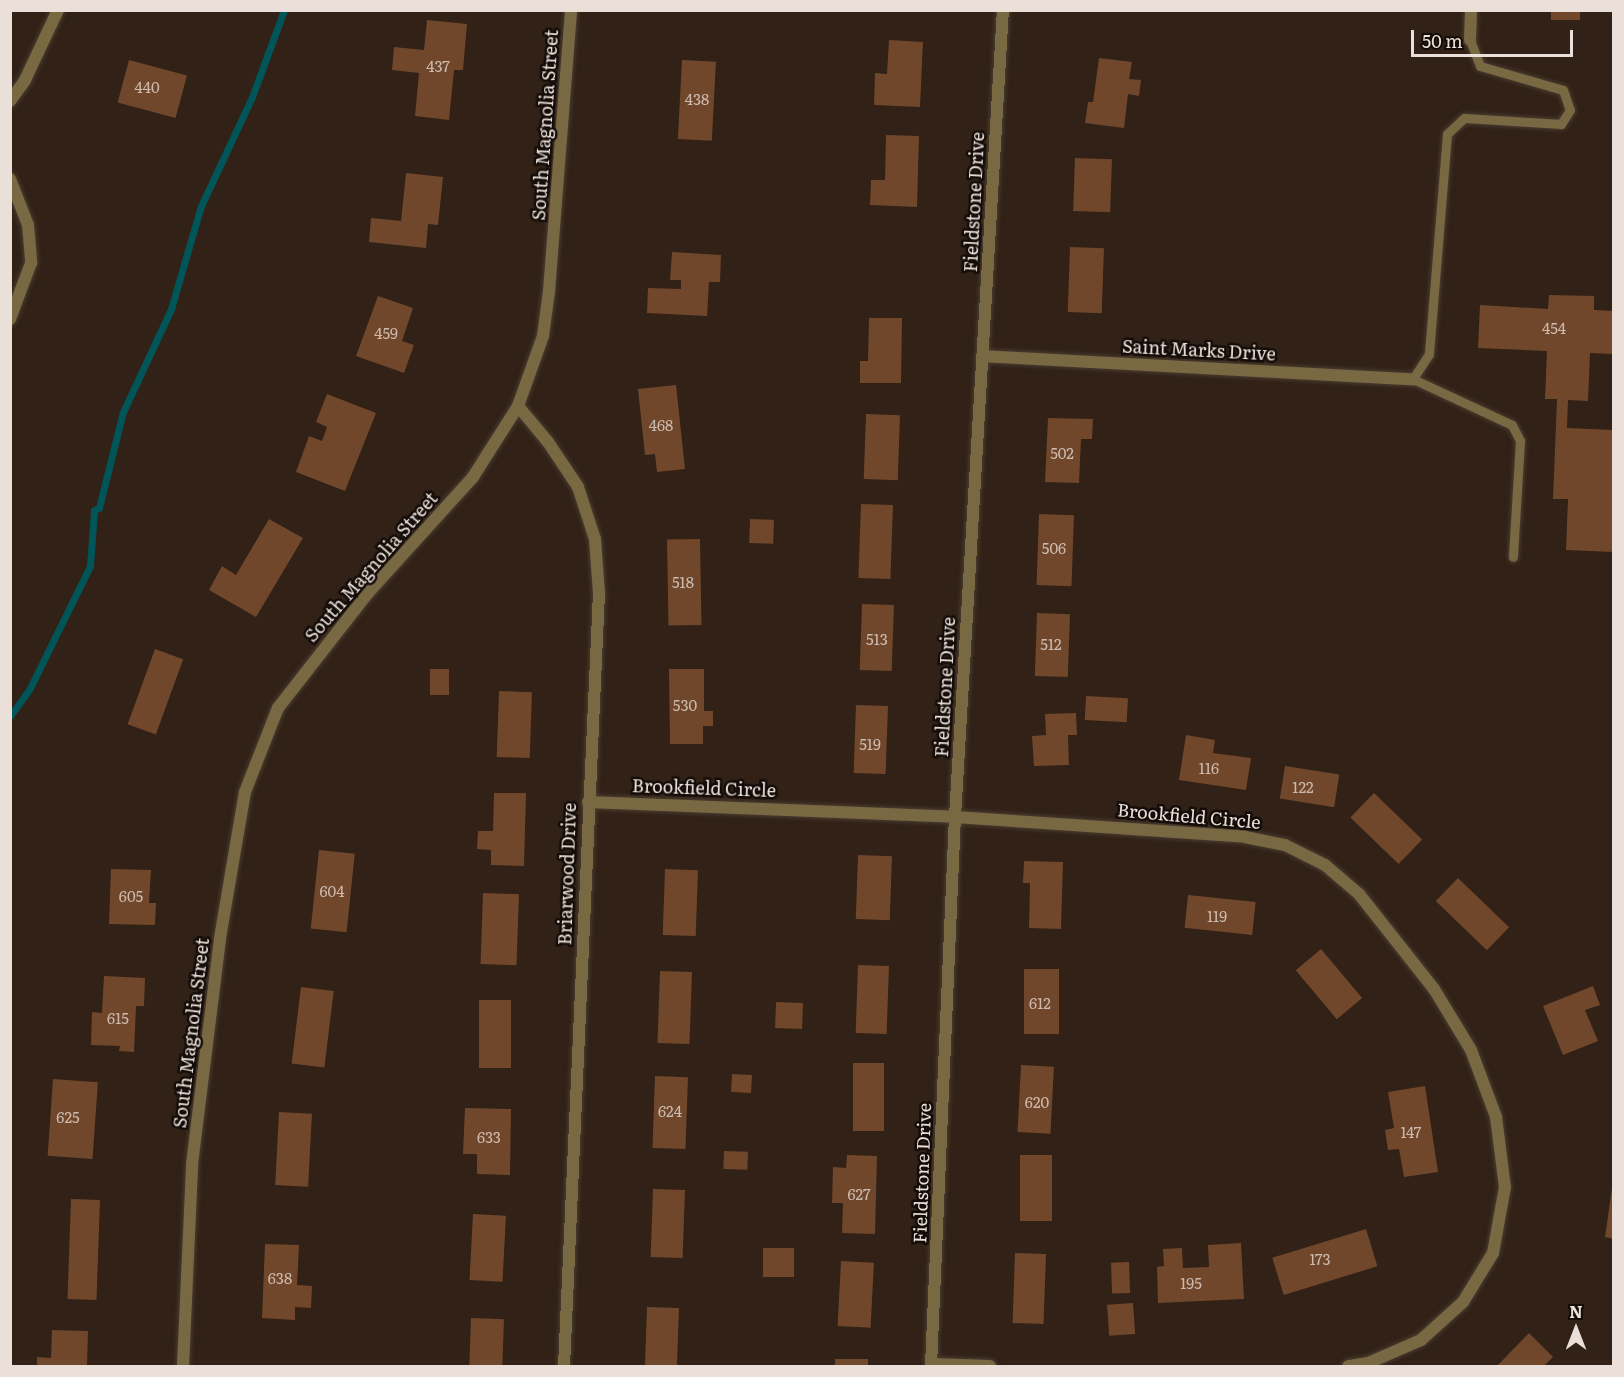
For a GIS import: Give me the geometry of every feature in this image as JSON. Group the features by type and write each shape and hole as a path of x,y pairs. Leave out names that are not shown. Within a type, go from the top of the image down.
{"street":[{"path":"10,101 25,80 58,10"},
{"name":"South Magnolia Street","path":"183,1366 192,1164 220,938 245,792 278,708 346,619 473,477 518,406 543,336 549,291 571,10"},
{"name":"Fieldstone Drive","path":"932,1365 955,817 1003,10"},
{"path":"1470,40 1471,10"},
{"path":"10,179 28,225 31,263 10,319"},
{"name":"Saint Marks Drive","path":"982,356 1413,380"},
{"name":"Briarwood Drive","path":"518,406 548,442 578,487 595,538 599,593 564,1366"},
{"name":"Brookfield Circle","path":"588,802 955,817 1245,837 1285,845 1325,865 1359,894 1434,990 1471,1050 1496,1117 1505,1187 1493,1253 1464,1302 1420,1340 1368,1363 1348,1366"},
{"path":"932,1365 990,1366"}],"lane":[{"path":"1470,40 1480,66 1563,90 1570,110 1561,124 1464,118 1447,134 1429,354 1413,380 1512,425 1520,441 1514,557"}],"building":[{"path":"1551,10 1580,10 1580,20 1551,20"},
{"path":"427,20 467,24 463,70 454,70 449,120 415,116 419,73 392,70 394,47 424,50"},
{"path":"889,40 923,42 920,107 874,105 875,73 887,74"},
{"path":"1099,58 1132,62 1129,79 1141,80 1139,96 1128,94 1124,128 1085,123 1088,102 1093,102"},
{"path":"129,60 187,76 176,118 118,103"},
{"path":"682,60 716,62 712,141 678,139"},
{"path":"886,135 919,136 917,207 870,205 871,180 885,180"},
{"path":"1075,158 1112,159 1110,212 1073,211"},
{"path":"406,173 443,177 438,225 428,224 426,248 369,242 371,218 401,221"},
{"path":"1070,247 1104,248 1102,313 1068,312"},
{"path":"672,252 721,255 720,282 709,282 707,316 647,313 648,288 681,289 681,280 670,280"},
{"path":"1549,295 1594,296 1594,310 1614,311 1614,354 1590,353 1588,401 1568,400 1567,428 1614,430 1614,552 1566,550 1568,499 1553,499 1557,399 1545,399 1547,351 1478,348 1480,305 1548,309"},
{"path":"378,296 413,308 402,341 414,345 404,373 356,356"},
{"path":"869,318 902,318 901,383 860,383 860,361 868,361"},
{"path":"676,385 685,469 657,472 655,454 645,455 638,389"},
{"path":"327,394 376,413 345,491 296,472 309,436 322,441 327,427 316,422"},
{"path":"866,414 900,415 898,480 864,479"},
{"path":"1048,418 1093,419 1092,439 1081,439 1079,483 1045,482"},
{"path":"861,504 893,505 890,579 858,578"},
{"path":"1039,514 1074,515 1072,586 1037,585"},
{"path":"269,519 303,538 256,617 209,590 222,566 236,575"},
{"path":"750,519 774,520 773,544 749,543"},
{"path":"700,539 702,625 669,626 667,540"},
{"path":"862,604 894,605 892,671 860,670"},
{"path":"1037,613 1070,614 1068,677 1035,676"},
{"path":"155,649 183,659 156,734 128,724"},
{"path":"430,669 449,669 449,695 430,695"},
{"path":"669,669 704,669 704,711 713,711 713,726 703,726 703,744 670,744"},
{"path":"499,691 532,692 530,758 497,757"},
{"path":"1086,696 1128,698 1127,722 1085,720"},
{"path":"856,705 888,706 886,774 854,773"},
{"path":"1076,713 1077,735 1068,735 1069,765 1034,766 1032,736 1046,735 1045,714"},
{"path":"1186,735 1215,740 1213,753 1251,758 1246,790 1179,780"},
{"path":"1285,766 1339,775 1334,807 1280,799"},
{"path":"494,793 526,793 524,866 491,865 491,850 477,849 478,831 493,831"},
{"path":"1374,793 1422,840 1399,864 1350,817"},
{"path":"319,850 355,854 347,932 311,929"},
{"path":"858,855 892,856 890,920 856,919"},
{"path":"1024,861 1063,862 1061,929 1029,928 1030,883 1023,883"},
{"path":"111,869 151,870 149,903 156,903 155,925 109,924"},
{"path":"665,869 698,870 696,936 663,935"},
{"path":"1458,878 1509,927 1487,950 1436,901"},
{"path":"483,893 519,894 517,965 481,964"},
{"path":"1188,895 1256,902 1252,935 1185,928"},
{"path":"1321,949 1362,998 1337,1019 1296,970"},
{"path":"858,965 889,966 887,1034 856,1033"},
{"path":"1024,969 1059,969 1059,1034 1024,1034"},
{"path":"660,971 692,972 689,1044 657,1043"},
{"path":"104,976 145,978 144,1006 136,1006 134,1052 119,1051 120,1046 91,1045 92,1012 102,1013"},
{"path":"1593,986 1600,1005 1585,1010 1598,1041 1563,1055 1543,1006"},
{"path":"301,987 334,991 324,1067 292,1063"},
{"path":"479,1000 511,1000 511,1068 479,1068"},
{"path":"776,1002 803,1003 802,1029 775,1028"},
{"path":"853,1063 884,1063 884,1131 853,1131"},
{"path":"1021,1065 1054,1067 1050,1134 1017,1132"},
{"path":"732,1074 752,1075 751,1093 731,1092"},
{"path":"655,1076 688,1077 685,1149 652,1148"},
{"path":"53,1079 98,1082 93,1159 48,1156"},
{"path":"1425,1086 1438,1172 1404,1177 1399,1149 1388,1150 1385,1130 1394,1128 1388,1092"},
{"path":"465,1108 511,1109 510,1175 477,1174 477,1154 463,1154"},
{"path":"279,1112 312,1114 308,1187 275,1185"},
{"path":"724,1151 748,1152 747,1170 723,1169"},
{"path":"847,1155 877,1156 875,1234 842,1233 843,1203 832,1203 833,1167 846,1168"},
{"path":"1020,1155 1052,1155 1052,1221 1020,1221"},
{"path":"1612,1188 1614,1188 1614,1239 1605,1237"},
{"path":"653,1189 685,1190 683,1258 651,1257"},
{"path":"71,1199 100,1200 96,1300 68,1299"},
{"path":"473,1214 506,1216 503,1282 470,1280"},
{"path":"1366,1229 1377,1266 1284,1295 1272,1258"},
{"path":"1241,1243 1244,1299 1158,1303 1157,1267 1164,1266 1163,1249 1182,1248 1183,1268 1209,1267 1208,1245"},
{"path":"265,1244 299,1245 297,1285 312,1286 311,1308 295,1307 295,1320 262,1318"},
{"path":"763,1248 794,1248 794,1277 763,1277"},
{"path":"1015,1253 1046,1254 1044,1324 1013,1323"},
{"path":"841,1261 874,1263 871,1328 838,1326"},
{"path":"1129,1262 1130,1293 1112,1294 1111,1263"},
{"path":"1133,1303 1135,1334 1109,1336 1107,1305"},
{"path":"647,1307 679,1308 677,1366 645,1366"},
{"path":"471,1318 504,1319 502,1366 469,1366"},
{"path":"52,1330 88,1331 87,1366 37,1366 37,1357 51,1358"},
{"path":"1529,1333 1553,1357 1544,1366 1497,1366"},
{"path":"835,1359 868,1359 868,1366 835,1366"}],"waterway":[{"path":"10,716 30,688 90,566 94,510 99,508 123,412 171,309 201,206 252,97 284,10"}]}
